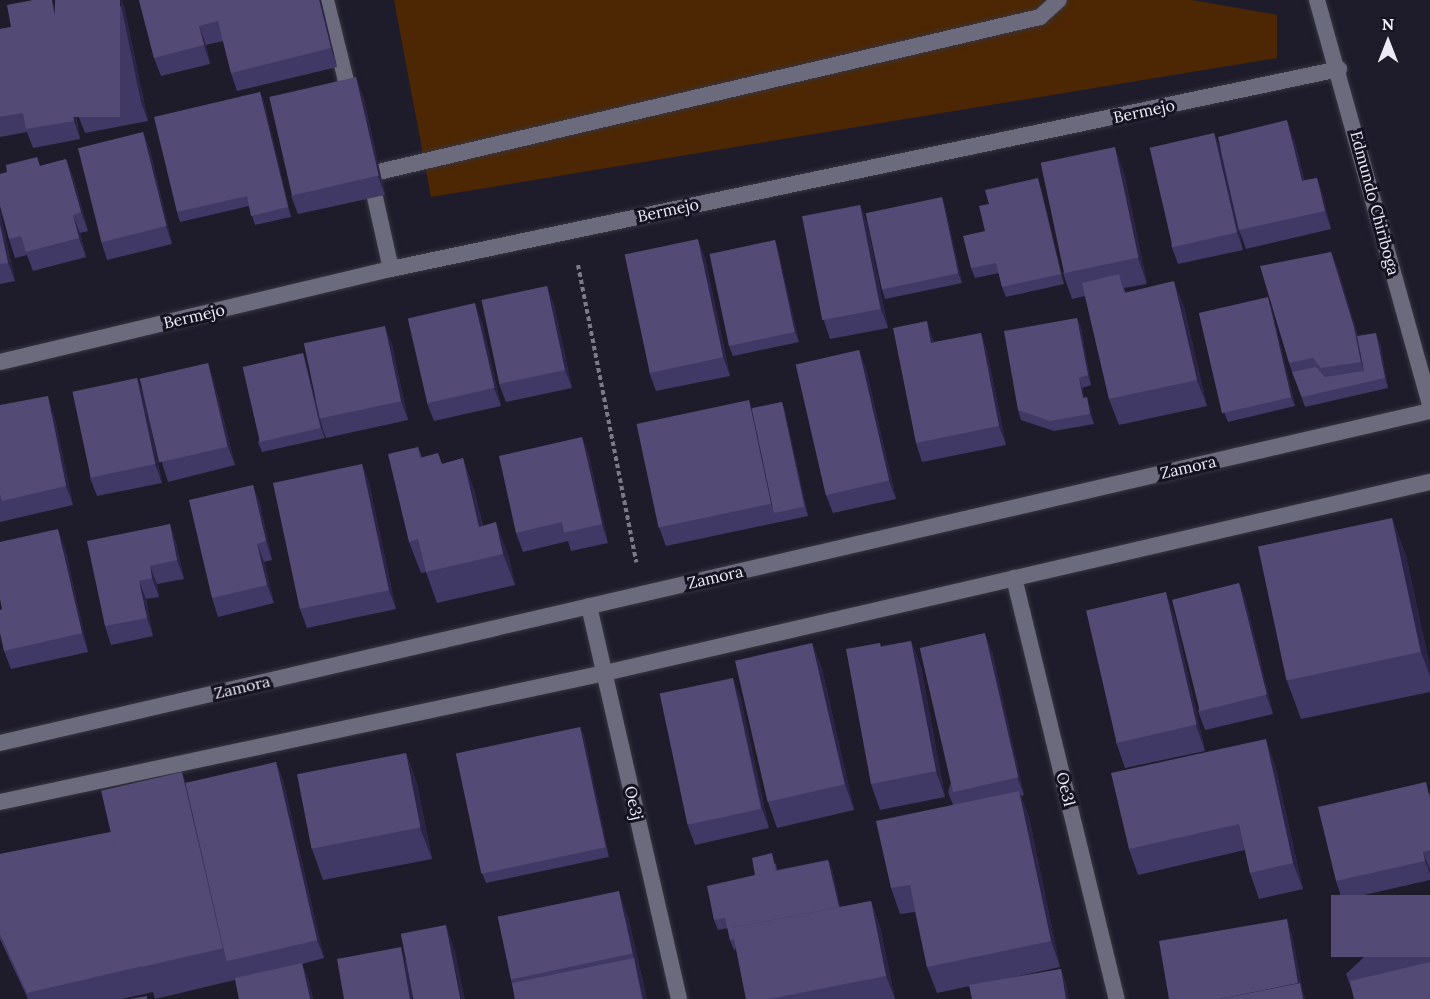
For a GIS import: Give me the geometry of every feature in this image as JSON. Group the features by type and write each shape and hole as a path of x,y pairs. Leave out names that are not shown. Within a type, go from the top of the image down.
{"street":[{"path":"326,0 355,116"},
{"path":"391,269 368,168 1040,17 1059,0"},
{"name":"Edmundo Chiriboga","path":"1317,0 1430,406"},
{"name":"Bermejo","path":"0,363 391,269 1338,69"},
{"name":"Zamora","path":"0,743 1430,411"},
{"path":"0,802 605,673 1430,482"},
{"name":"Oe3l","path":"1014,578 1117,999"},
{"name":"Oe3j","path":"589,606 679,999"}],"path":[{"path":"578,266 636,563"}],"shaded area":[{"path":"394,0 1192,0 1277,15 1277,58 431,197"}],"building":[{"path":"33,0 52,0 74,121 26,129 23,113 0,117 0,29 11,27 7,5"},
{"path":"55,0 120,0 120,117 55,117"},
{"path":"139,0 319,0 331,48 231,73 218,21 199,26 204,45 154,58"},
{"path":"356,77 379,175 292,195 269,97"},
{"path":"260,92 288,207 251,216 247,196 177,212 154,117"},
{"path":"1287,120 1302,181 1317,178 1325,211 1239,230 1218,137"},
{"path":"143,132 166,226 101,242 78,148"},
{"path":"1214,133 1237,232 1173,247 1150,148"},
{"path":"1115,147 1138,258 1064,273 1041,163"},
{"path":"37,157 40,166 66,159 81,212 73,215 79,238 26,252 21,236 9,239 0,206 0,174 7,172 6,165"},
{"path":"1038,178 1061,274 1002,287 996,263 971,268 963,236 985,231 979,206 989,204 985,190"},
{"path":"942,197 958,273 882,290 866,213"},
{"path":"860,205 880,309 822,320 802,216"},
{"path":"0,225 8,263 0,264"},
{"path":"698,239 723,357 650,373 625,255"},
{"path":"775,240 795,332 729,346 709,254"},
{"path":"1331,252 1354,327 1361,362 1321,368 1313,358 1289,363 1260,266"},
{"path":"1119,274 1124,293 1174,281 1197,380 1109,399 1082,283"},
{"path":"547,286 565,370 499,384 481,300"},
{"path":"1268,297 1291,397 1222,413 1199,313"},
{"path":"475,303 495,388 427,403 408,319"},
{"path":"1077,318 1088,375 1079,378 1083,398 1087,397 1090,414 1050,421 1018,410 1004,331"},
{"path":"927,321 931,343 981,333 999,426 916,443 893,328"},
{"path":"385,326 401,401 320,419 304,343"},
{"path":"1376,333 1385,378 1302,397 1292,372 1316,367 1325,377 1364,371 1357,336"},
{"path":"859,350 889,481 826,495 796,365"},
{"path":"303,353 320,428 260,442 243,367"},
{"path":"208,363 227,447 159,463 140,379"},
{"path":"137,378 155,464 91,478 72,392"},
{"path":"48,396 66,486 2,501 0,494 0,405"},
{"path":"749,400 771,504 659,528 637,424"},
{"path":"782,402 804,507 774,513 752,408"},
{"path":"582,437 602,524 564,533 562,522 516,533 499,456"},
{"path":"418,447 420,458 438,453 442,464 463,458 479,527 496,522 503,554 426,572 418,539 409,542 388,454"},
{"path":"362,464 389,590 300,609 273,483"},
{"path":"253,485 266,541 257,544 267,585 212,598 189,500"},
{"path":"1392,518 1420,652 1286,680 1258,546"},
{"path":"170,524 177,560 150,566 152,578 139,581 147,618 105,626 87,541"},
{"path":"58,529 82,633 4,651 0,633 0,610 2,609 0,542"},
{"path":"1239,583 1267,695 1200,711 1172,600"},
{"path":"1166,592 1197,725 1117,743 1086,610"},
{"path":"985,633 1018,777 953,792 920,648"},
{"path":"911,641 936,771 871,784 846,649 880,643 881,647"},
{"path":"812,643 845,784 768,802 735,661"},
{"path":"733,678 761,809 687,825 660,694"},
{"path":"580,727 606,847 481,874 456,753"},
{"path":"1266,739 1293,863 1250,873 1239,824 1129,849 1111,773"},
{"path":"406,753 421,828 312,849 297,774"},
{"path":"276,762 317,940 227,961 185,783"},
{"path":"182,772 223,948 142,967 101,791"},
{"path":"1426,782 1430,799 1430,850 1423,852 1425,861 1336,881 1318,807"},
{"path":"1019,791 1051,941 927,967 910,885 891,888 876,821"},
{"path":"111,832 143,966 27,993 0,934 0,854"},
{"path":"772,853 776,871 828,860 839,907 732,928 734,939 730,940 725,918 714,920 707,886 755,875 752,858"},
{"path":"619,891 632,954 511,979 498,917"},
{"path":"1331,895 1430,895 1430,957 1331,957"},
{"path":"871,901 886,976 769,999 746,999 732,928"},
{"path":"1287,919 1298,983 1220,999 1169,999 1159,941"},
{"path":"446,925 460,999 414,999 401,934"},
{"path":"401,947 410,999 344,999 337,959"},
{"path":"634,958 642,999 515,999 512,983"},
{"path":"1430,962 1430,999 1354,999 1350,981"},
{"path":"302,963 310,999 239,999 235,978"},
{"path":"1061,969 1066,999 972,999 969,985"},
{"path":"1300,983 1303,999 1220,999"},
{"path":"147,996 147,999 130,999"}]}
